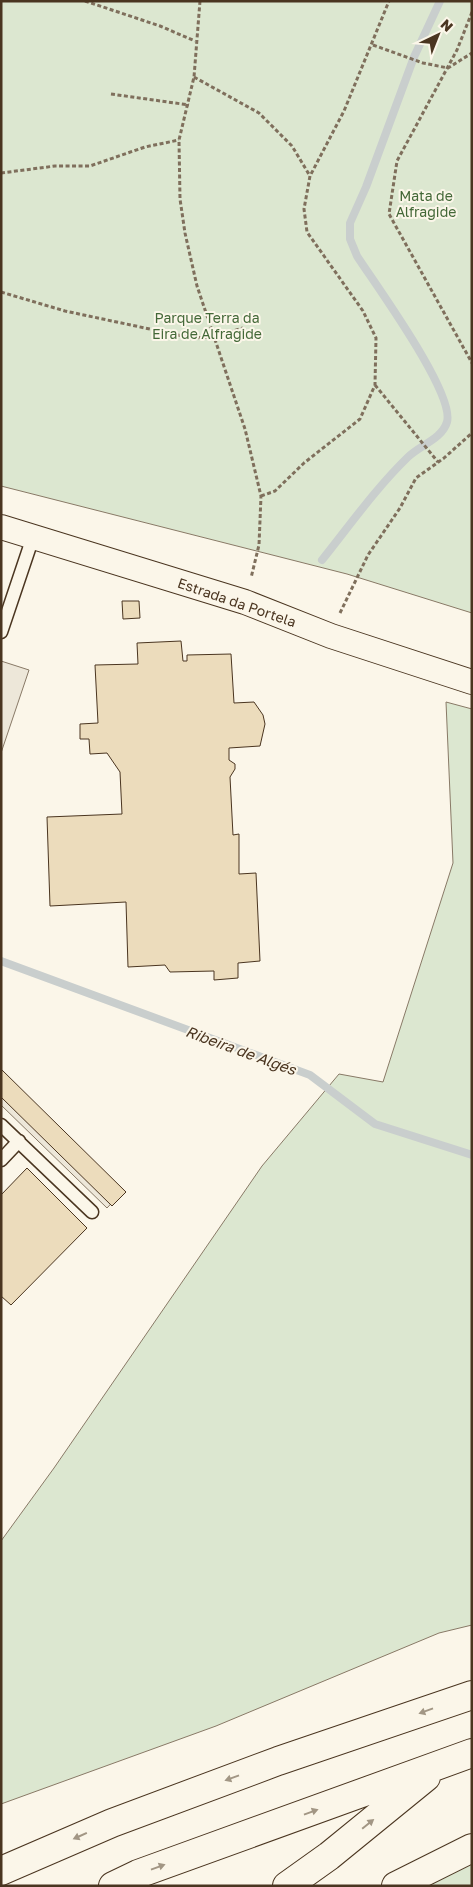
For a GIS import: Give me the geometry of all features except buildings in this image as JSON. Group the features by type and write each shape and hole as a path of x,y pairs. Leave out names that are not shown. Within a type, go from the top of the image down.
{"main road":[{"path":"1,1872 112,1822 278,1761 472,1694"},
{"path":"113,1886 138,1874 472,1753"},
{"path":"288,1886 329,1856 442,1764"},
{"path":"396,1886 472,1848"}],"street":[{"name":"Estrada da Portela","path":"1,527 245,602 331,636 472,682"}],"lane":[{"path":"1,632 33,537"},
{"path":"1,1124 92,1212"},
{"path":"1,1160 19,1141"}],"path":[{"path":"85,1 160,26 195,41"},
{"path":"200,1 195,41 194,77 189,105 179,140 180,199 184,234 213,337 245,429 261,496 259,546 245,602"},
{"path":"261,496 275,491 304,462 360,419 375,385 376,338 362,311 307,232 304,209 310,176 344,111 373,45 389,1"},
{"path":"472,12 448,68 397,161 390,214 472,363"},
{"path":"373,45 423,63 448,68 472,53"},
{"path":"194,77 259,113 292,146 310,176"},
{"path":"111,94 189,105"},
{"path":"1,173 55,166 90,166 145,147 179,140"},
{"path":"1,292 84,315 192,338 213,337 244,328"},
{"path":"375,385 414,430 438,462"},
{"path":"331,636 368,555 400,508 416,478 472,433"}],"green space":[{"name":"Parque Terra da Eira de Alfragide","path":"1,1 472,1 472,613 347,574 1,486"},
{"path":"446,702 472,709 472,1625 439,1633 216,1726 1,1804 1,1541 54,1468 262,1166 339,1074 383,1082 453,863"},
{"path":"472,1856 472,1886 393,1886"}],"shaded area":[{"path":"1,661 29,670 1,753"},
{"path":"1,1077 121,1193 107,1208 1,1105"}],"waterway":[{"path":"322,560 385,481 408,457 436,437 447,422 446,408 439,388 427,364 357,256 350,239 350,223 366,187 414,57 440,1"},
{"name":"Ribeira de Algés","path":"1,961 310,1075 375,1124 472,1155"}],"park label":[{"name":"Mata de Alfragide","path":"426,204"}]}
